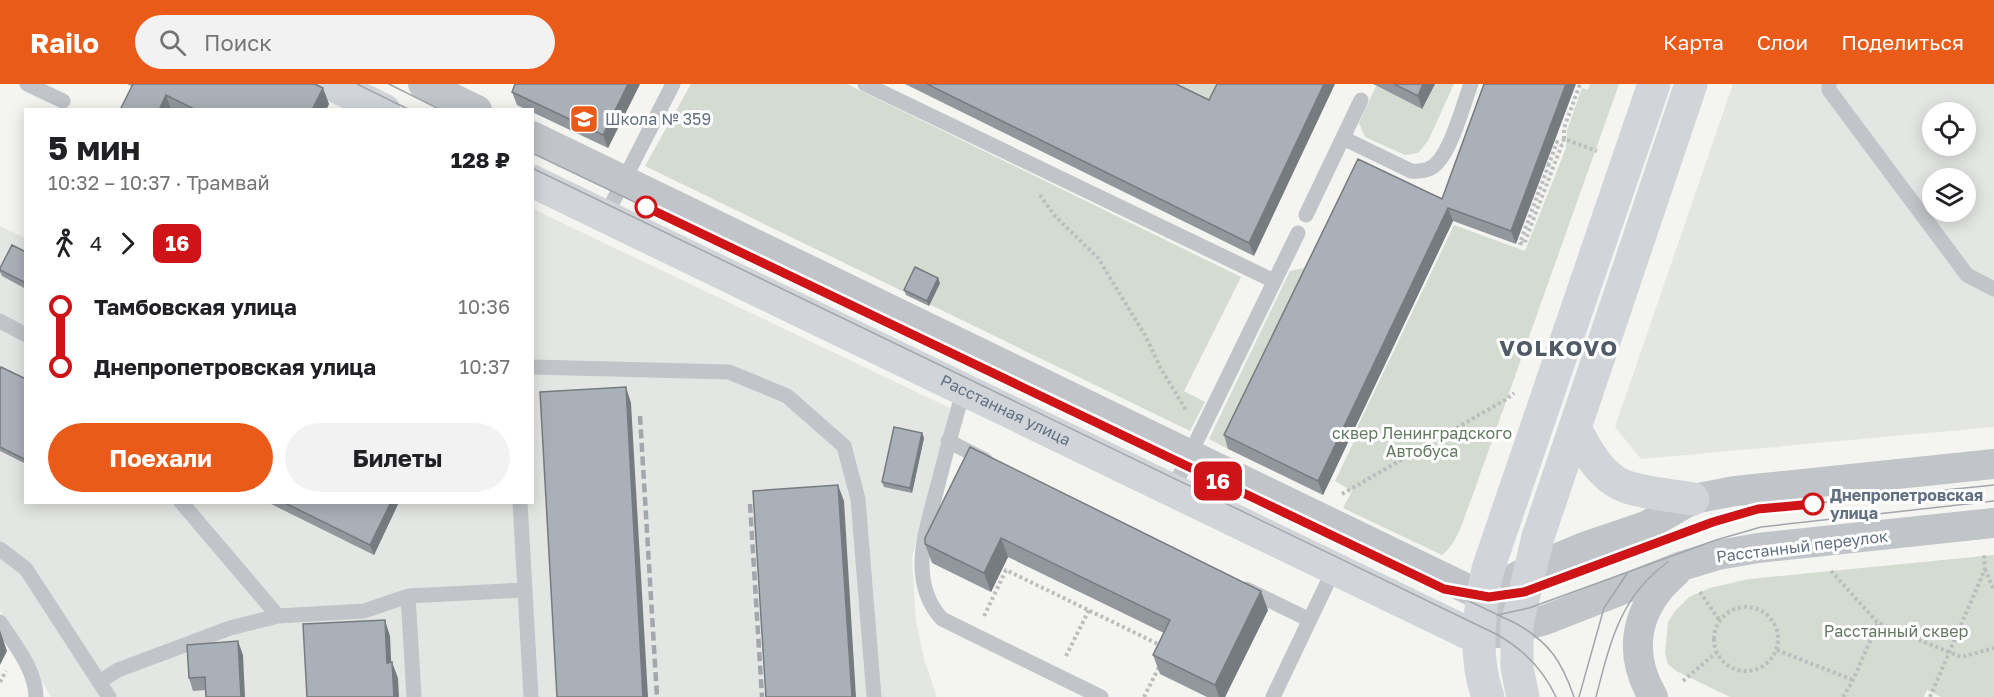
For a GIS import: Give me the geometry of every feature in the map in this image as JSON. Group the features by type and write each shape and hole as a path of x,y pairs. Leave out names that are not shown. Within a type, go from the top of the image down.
{"main road":[{"path":"1488,697 1480,669 1479,638 1482,596 1488,569 1654,84"},
{"path":"1523,697 1517,668 1517,627 1538,537 1692,84"},
{"path":"342,94 379,108"},
{"name":"Расстанная улица","path":"534,182 1479,638"},
{"path":"1575,428 1586,450 1599,467 1625,487 1693,499"}],"street":[{"path":"423,84 461,101"},
{"path":"534,137 1196,443 1482,596 1517,627"},
{"path":"1482,596 1529,570 1584,547 1646,526 1693,499 1735,491 1994,464"},
{"name":"Расстанный переулок","path":"1479,638 1691,578 1735,551 1989,536"},
{"path":"1653,697 1644,682 1640,669 1638,640 1641,623 1651,597 1691,578"}],"lane":[{"path":"28,84 63,101"},
{"path":"605,217 673,84"},
{"path":"865,84 1274,281"},
{"path":"1343,138 1411,171 1424,172 1437,165 1445,151 1471,84"},
{"path":"1829,84 1829,90 1967,275 1994,289"},
{"path":"1306,214 1361,100"},
{"path":"1172,491 1298,233"},
{"path":"0,321 24,333"},
{"path":"534,367 729,372 787,396 844,446 858,499 874,697"},
{"path":"964,390 948,441 923,544 924,584 932,608 942,620 1101,697"},
{"path":"948,441 1001,468"},
{"path":"183,504 278,616"},
{"path":"519,504 531,697"},
{"path":"0,549 26,569 109,697"},
{"path":"1273,697 1334,569"},
{"path":"1235,584 1310,620"},
{"path":"99,682 118,670 218,633 278,616 364,611 408,596 525,590"},
{"path":"408,596 414,697"},
{"path":"0,622 28,667 36,686 36,697"}],"path":[{"path":"1580,84 1564,128 1563,142 1524,244 1520,243 1547,164 1557,142 1563,142 1601,153"},
{"path":"1012,155 1054,215 1098,258 1146,337 1178,399 1196,443"},
{"path":"1338,501 1342,493 1506,400 1521,387"},
{"path":"1930,697 1985,569 1989,536"},
{"path":"1826,566 1878,623 1961,657 1994,648"},
{"path":"1985,569 1994,590"},
{"path":"974,636 1006,570 1168,649"},
{"path":"1691,578 1720,621"},
{"path":"1743,608 1761,611 1774,623 1778,640 1772,658 1765,665 1748,671 1729,666 1717,652 1715,636 1720,621 1734,610 1743,608"},
{"path":"1057,676 1089,610"},
{"path":"1843,697 1878,623"},
{"path":"1776,650 1853,680"},
{"path":"1683,681 1717,652"},
{"path":"1144,697 1163,658"}],"shaded area":[{"path":"1733,84 1994,84 1994,427 1641,459 1615,427"},
{"path":"534,209 950,408 912,558 916,621 924,659 937,697 51,697 0,610 0,226 24,238 24,504 534,504"}],"green space":[{"path":"691,84 847,84 1241,277 1184,391 1205,402 1190,431 645,166"},
{"path":"1152,84 1229,84 1214,113"},
{"path":"1435,84 1454,84 1428,141 1418,153 1405,155 1365,137 1359,123 1376,86 1422,109"},
{"name":"сквер Ленинградского Автобуса","path":"1590,84 1619,84 1457,536 1442,555 1343,508 1352,491 1335,481 1358,433 1355,432 1454,225 1525,251 1566,148 1567,130 1582,88 1588,90"},
{"path":"1307,267 1314,270 1228,449 1209,439 1290,271"},
{"name":"Расстанный сквер","path":"1994,555 1994,697 1941,697 1927,690 1924,697 1730,697 1676,671 1668,664 1665,653 1668,622 1689,597 1710,588 1749,579"}],"building":[{"path":"133,84 315,84 323,88 313,108 192,108 166,95 160,108 121,108"},
{"name":"Школа № 359","path":"515,84 628,84 603,135 512,92"},
{"path":"927,84 1176,84 1209,100 1217,84 1324,84 1249,243"},
{"path":"1394,84 1423,84 1418,96"},
{"path":"1484,84 1566,84 1511,231 1448,208 1318,481 1224,435 1358,159 1442,199"},
{"path":"12,245 24,251 24,282 0,268"},
{"path":"915,267 938,278 927,301 904,290"},
{"path":"1,367 24,378 24,459 0,447"},
{"path":"626,387 643,697 557,697 540,392"},
{"path":"894,427 922,433 910,488 882,482"},
{"path":"970,447 1261,591 1215,685 1153,655 1170,620 1001,538 984,573 925,544 925,538"},
{"path":"838,485 852,697 766,697 753,491"},
{"path":"287,504 390,504 370,545"},
{"path":"385,620 387,663 392,662 394,697 307,697 303,624"},
{"path":"238,641 241,697 206,697 205,677 189,678 187,645"}],"tram line":[{"path":"357,84 406,108"},
{"path":"389,84 437,108"},
{"path":"534,154 1517,624 1538,638 1553,654 1565,674 1574,697"},
{"path":"534,169 1496,634 1531,660 1545,677 1556,697"},
{"name":"16","path":"646,207 1444,589 1489,597 1524,592 1713,522 1758,509 1813,504"},
{"path":"1462,593 1489,597 1524,592 1713,521 1758,509 1994,485"},
{"path":"1497,615 1529,608 1716,540 1761,527 1994,501"},
{"path":"1596,697 1612,640 1628,605 1638,590 1668,562"},
{"path":"1579,697 1604,608 1628,572"}],"railway":[{"path":"640,416 657,697"},
{"path":"750,504 762,697"}],"place":[{"name":"Школа № 359","path":"584,119"},
{"name":"Днепропетровская улица","path":"1813,504"}],"district":[{"name":"VOLKOVO","path":"1559,347"}]}
